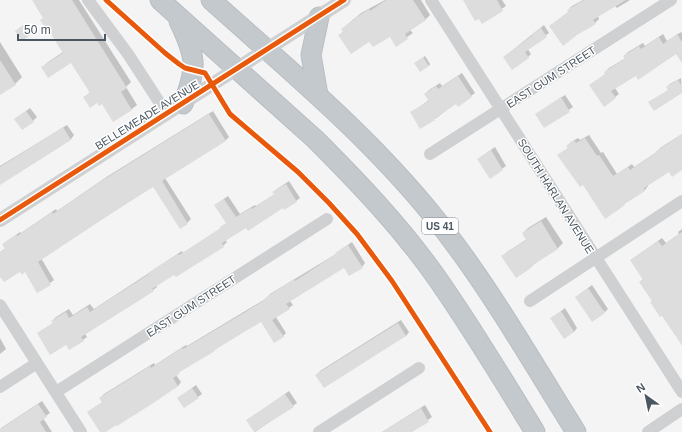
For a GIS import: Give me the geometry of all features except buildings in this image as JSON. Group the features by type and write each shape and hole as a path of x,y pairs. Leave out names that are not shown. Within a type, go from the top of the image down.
{"highway":[{"name":"US 41","path":"160,0 315,139 336,159 381,208 438,279 463,316 535,432"},
{"name":"US 41","path":"211,0 342,118 386,162 438,223 479,277 576,432"},
{"path":"176,14 189,45 194,70 183,104"},
{"path":"318,95 310,55 319,17"}],"street":[{"path":"88,0 128,54 167,114"},
{"name":"BELLEMEADE AVENUE","path":"0,220 344,0"},
{"name":"SOUTH HARLAN AVENUE","path":"431,0 682,392"},
{"name":"EAST GUM STREET","path":"430,154 671,0"},
{"path":"530,301 682,201"},
{"name":"EAST GUM STREET","path":"56,392 327,219"},
{"path":"0,305 81,432"},
{"path":"0,387 37,363"},
{"path":"318,432 419,368"},
{"path":"648,432 682,409"}],"cycle path":[{"path":"106,0 179,64 185,68 205,73 230,114 298,172 357,234 392,281 490,432"},
{"path":"0,220 344,0"}]}
